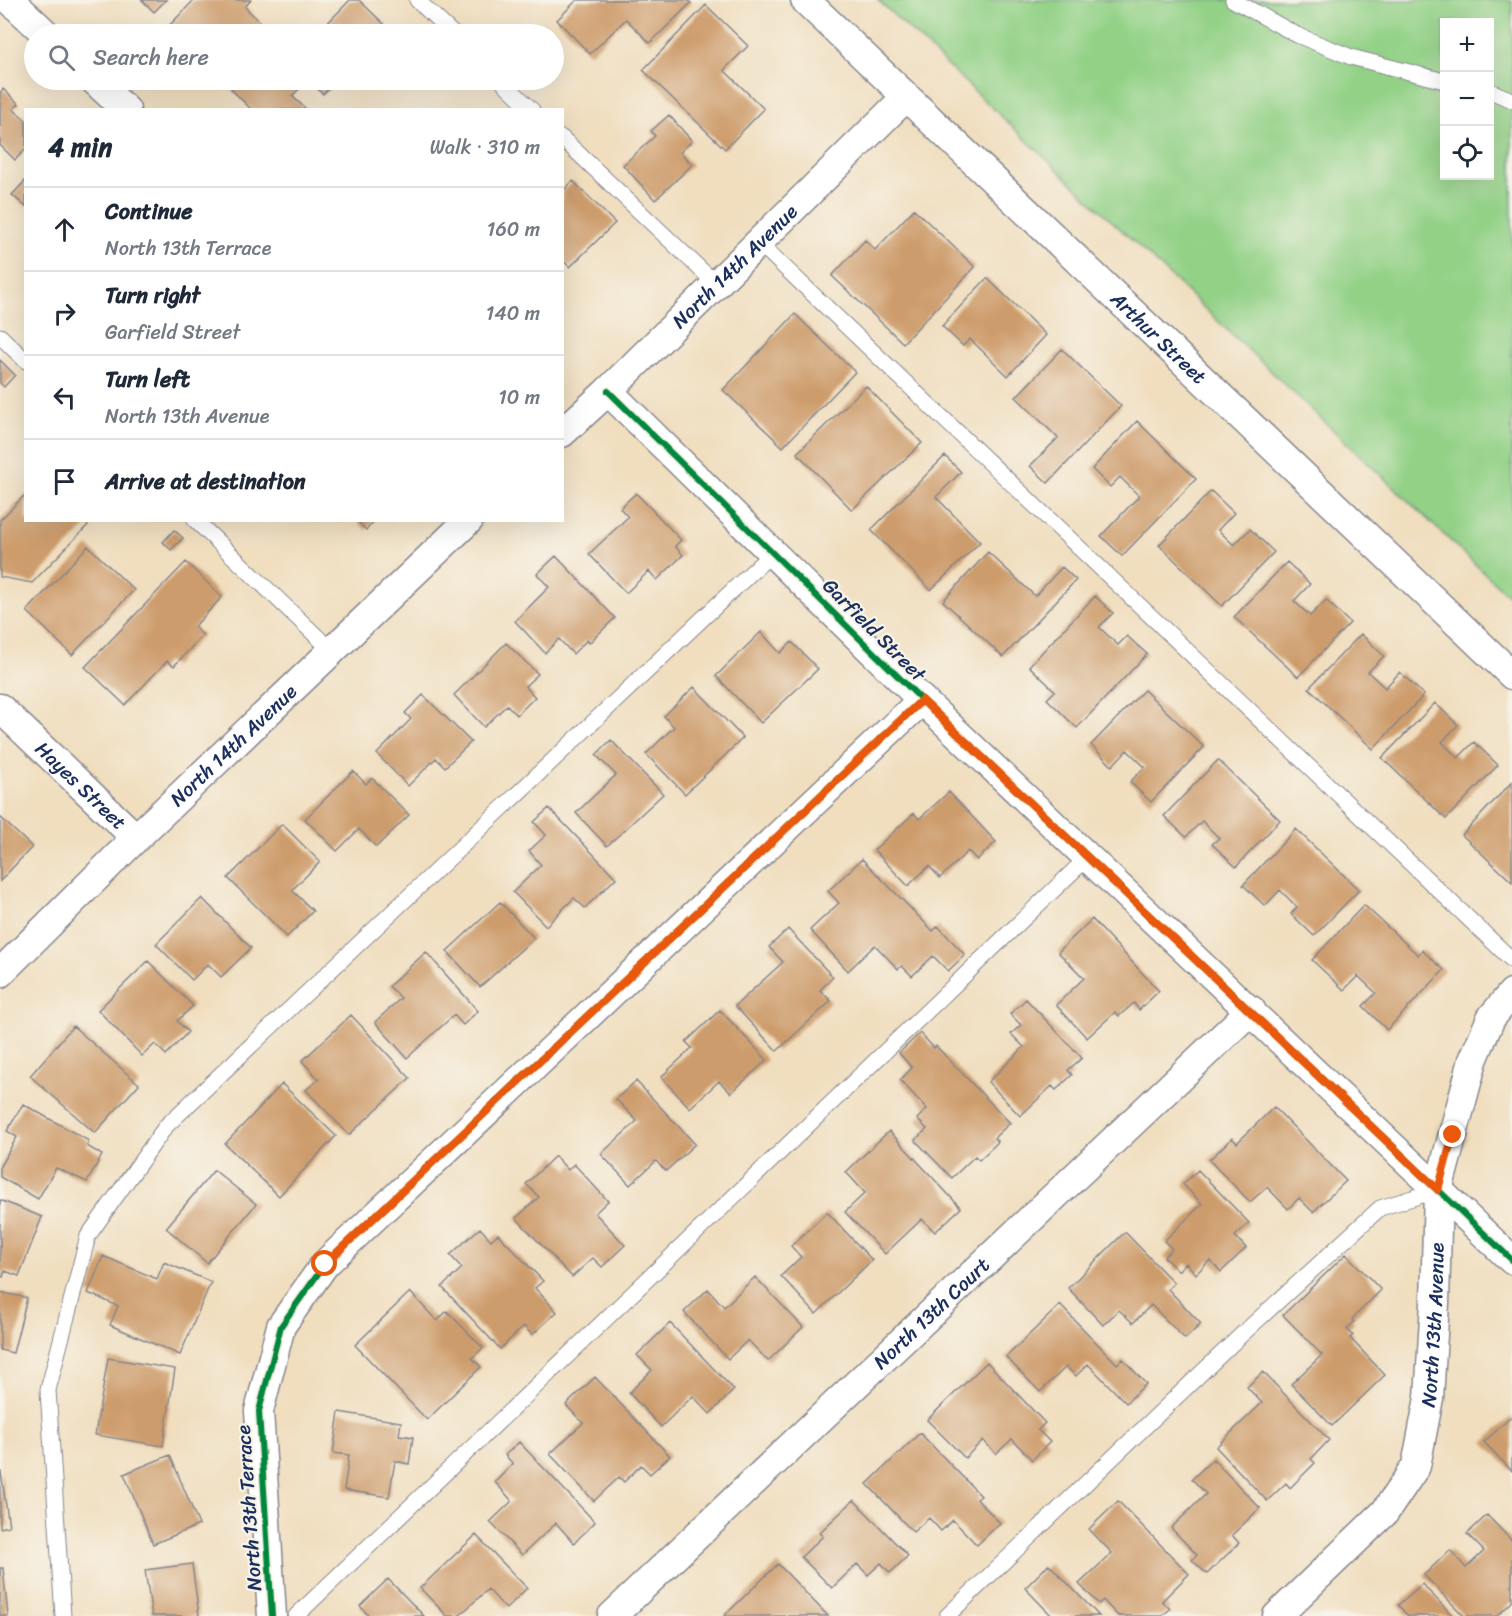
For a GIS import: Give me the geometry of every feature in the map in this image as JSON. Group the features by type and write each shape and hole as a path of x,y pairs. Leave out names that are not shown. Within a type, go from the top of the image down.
{"street":[{"path":"10,0 35,24"},
{"name":"Arthur Street","path":"805,0 1512,675"},
{"path":"105,90 124,108"},
{"name":"North 14th Avenue","path":"564,431 608,391 906,97"},
{"name":"Garfield Street","path":"608,391 922,700 1512,1260"},
{"name":"North 14th Avenue","path":"0,973 135,838 468,522"},
{"name":"North 13th Terrace","path":"272,1616 259,1411 281,1326 293,1308 325,1264 922,700"},
{"name":"Hayes Street","path":"0,708 135,838"},
{"name":"North 13th Avenue","path":"1276,1616 1385,1512 1416,1466 1430,1398 1436,1303 1438,1190 1473,1060 1491,1018 1512,993"},
{"name":"North 13th Court","path":"612,1616 1251,1010"}],"lane":[{"path":"417,0 442,24"},
{"path":"1233,0 1297,35 1351,57 1440,80"},
{"path":"511,90 530,108"},
{"path":"1494,93 1512,100"},
{"path":"564,140 716,284"},
{"path":"759,243 1512,960"},
{"path":"0,336 24,359"},
{"path":"197,522 332,651"},
{"path":"63,1616 48,1390 88,1236 166,1126 772,553"},
{"path":"296,1616 1088,857"},
{"path":"947,1616 1238,1338 1380,1208 1438,1190"}],"green space":[{"path":"878,0 1512,0 1512,599"}],"building":[{"path":"142,0 166,0 154,12"},
{"path":"194,0 251,0 245,7 261,23 260,24 171,24"},
{"path":"350,0 359,0 384,24 327,24"},
{"path":"577,0 687,0 691,3 650,43 626,19 590,54 564,27 564,24 557,20"},
{"path":"706,5 748,46 724,70 764,109 725,149 643,70"},
{"path":"3,89 19,104 13,109 24,118 24,151 15,160 0,145 0,93"},
{"path":"232,90 298,90 292,96 305,108 250,108"},
{"path":"669,115 692,141 680,152 692,165 655,200 623,165 655,136 651,131"},
{"path":"573,181 615,223 570,267 564,262 564,190"},
{"path":"24,182 24,205 12,195"},
{"path":"914,209 975,267 903,343 832,276 865,240 875,250"},
{"path":"987,278 1046,335 1008,376 970,339 963,346 942,326"},
{"path":"795,314 855,372 783,447 723,390"},
{"path":"1062,349 1121,406 1048,483 1030,466 1058,438 1016,397"},
{"path":"0,360 15,375 4,387 0,383"},
{"path":"866,386 922,443 852,510 797,453"},
{"path":"1137,421 1196,479 1122,556 1101,536 1139,496 1120,477 1110,487 1092,469"},
{"path":"945,456 961,472 936,497 980,542 931,590 871,530"},
{"path":"1211,491 1234,513 1218,530 1234,545 1250,529 1274,552 1222,606 1159,545"},
{"path":"636,493 681,540 675,546 683,555 657,580 649,571 626,593 589,554 628,517 620,508"},
{"path":"24,496 24,522 85,522 88,525 32,583 0,577 0,520"},
{"path":"358,522 373,522 366,530"},
{"path":"174,530 183,538 171,550 163,542"},
{"path":"88,546 134,590 72,655 27,611"},
{"path":"988,552 1035,596 1062,567 1076,580 1003,657 943,601"},
{"path":"556,556 615,618 589,643 587,640 573,654 559,639 545,653 515,621 549,587 537,574"},
{"path":"186,562 222,597 194,627 203,635 174,666 167,661 125,705 85,667"},
{"path":"1287,562 1310,584 1294,601 1310,616 1326,600 1350,623 1298,677 1234,617"},
{"path":"1095,596 1113,613 1099,627 1118,645 1127,636 1147,654 1077,728 1047,699 1055,691 1029,666"},
{"path":"761,632 780,653 792,642 818,669 761,723 716,676"},
{"path":"1361,634 1384,656 1368,672 1385,688 1400,672 1424,695 1373,749 1309,688"},
{"path":"506,643 538,674 525,686 535,697 517,715 507,705 484,727 454,695"},
{"path":"694,687 743,738 685,794 646,754 674,727 664,716"},
{"path":"1144,690 1204,747 1151,802 1130,782 1145,767 1127,750 1112,766 1091,745"},
{"path":"423,695 471,742 445,767 436,758 408,786 377,754 411,719 405,713"},
{"path":"1435,703 1458,725 1442,742 1458,758 1474,742 1498,765 1446,819 1382,758"},
{"path":"611,740 663,794 607,846 576,813 616,775 596,755"},
{"path":"1218,760 1280,820 1236,867 1212,844 1219,838 1202,821 1186,837 1164,816"},
{"path":"353,771 366,784 372,778 409,815 376,847 359,829 337,851 305,819"},
{"path":"1512,782 1512,882 1462,835"},
{"path":"949,792 996,842 977,860 968,851 940,878 929,866 908,886 874,850 914,813 919,819"},
{"path":"549,808 616,878 585,908 574,898 546,926 513,892 541,865 529,851 546,835 534,822"},
{"path":"0,817 32,847 0,881"},
{"path":"282,824 320,862 292,890 313,911 287,937 228,878"},
{"path":"1296,829 1359,890 1314,936 1291,914 1297,907 1280,890 1265,906 1243,885"},
{"path":"862,859 933,931 938,926 965,955 948,971 933,956 912,976 902,966 898,969 875,945 848,971 810,930 839,903 828,891"},
{"path":"202,898 251,948 221,977 208,964 192,980 156,944"},
{"path":"500,902 534,938 480,987 447,951"},
{"path":"1364,905 1418,955 1422,950 1444,970 1387,1030 1363,1006 1376,993 1358,976 1344,990 1312,960"},
{"path":"1092,919 1159,991 1139,1010 1134,1003 1119,1016 1115,1012 1087,1038 1056,1005 1084,978 1058,952"},
{"path":"788,929 833,977 820,990 831,1001 777,1051 735,1006 783,962 769,947"},
{"path":"426,952 478,1011 463,1025 454,1015 407,1058 375,1022 401,998 389,986"},
{"path":"148,961 193,1006 177,1021 188,1032 166,1055 155,1044 142,1056 98,1010"},
{"path":"1026,999 1082,1058 1068,1070 1072,1075 1056,1090 1052,1086 1020,1116 988,1082 1024,1047 1011,1034 1021,1025 1010,1014"},
{"path":"720,1010 767,1060 731,1093 719,1081 690,1108 661,1077 692,1048 686,1042"},
{"path":"351,1015 410,1078 349,1135 306,1090 319,1079 302,1061"},
{"path":"73,1026 139,1084 95,1133 30,1076"},
{"path":"920,1033 934,1048 936,1046 1010,1123 994,1138 998,1142 979,1160 975,1156 952,1178 915,1140 927,1129 917,1119 927,1109 900,1080 912,1068 899,1053"},
{"path":"636,1081 695,1144 666,1171 656,1161 630,1185 601,1154 637,1121 616,1099"},
{"path":"282,1084 336,1136 279,1196 225,1144"},
{"path":"23,1104 89,1141 87,1146 102,1155 87,1182 56,1168 38,1199 0,1177 0,1166 17,1137 7,1131"},
{"path":"1274,1107 1346,1181 1313,1212 1299,1198 1288,1209 1267,1187 1250,1202 1209,1160 1232,1138 1237,1143"},
{"path":"889,1131 961,1208 935,1232 922,1219 885,1254 845,1212 865,1193 846,1172"},
{"path":"555,1156 568,1170 574,1164 608,1201 595,1213 625,1245 602,1267 593,1258 572,1277 516,1218 539,1197 526,1184"},
{"path":"214,1170 256,1204 207,1263 166,1228"},
{"path":"1198,1170 1249,1223 1235,1236 1246,1248 1221,1272 1210,1260 1196,1274 1186,1263 1178,1271 1164,1257 1172,1249 1164,1241 1202,1204 1183,1184"},
{"path":"0,1200 42,1217 19,1276 5,1271 3,1277 0,1276"},
{"path":"827,1212 872,1260 816,1314 781,1276 801,1257 791,1246"},
{"path":"480,1228 491,1240 498,1234 543,1281 535,1288 557,1312 532,1335 524,1326 500,1349 442,1287 462,1268 450,1255"},
{"path":"1125,1232 1174,1283 1168,1289 1201,1324 1185,1339 1151,1305 1133,1323 1119,1310 1103,1325 1068,1288"},
{"path":"1346,1254 1381,1290 1352,1319 1354,1322 1347,1329 1353,1335 1350,1338 1385,1375 1332,1426 1291,1384 1322,1355 1283,1315"},
{"path":"103,1256 157,1279 164,1262 211,1282 180,1355 110,1325 118,1306 88,1293"},
{"path":"755,1277 803,1327 768,1361 748,1340 728,1359 684,1312 708,1289 724,1307"},
{"path":"0,1292 27,1298 13,1353 0,1350"},
{"path":"410,1292 437,1321 447,1311 483,1348 472,1358 481,1367 427,1420 355,1345"},
{"path":"1060,1305 1117,1364 1123,1359 1146,1384 1126,1403 1088,1364 1076,1376 1066,1367 1040,1392 1006,1357"},
{"path":"670,1323 734,1390 710,1414 693,1396 661,1427 629,1393 652,1370 637,1355"},
{"path":"108,1358 175,1369 163,1446 95,1435"},
{"path":"987,1362 1045,1423 1038,1430 1050,1442 1032,1460 1012,1439 996,1454 983,1440 965,1458 927,1420"},
{"path":"1263,1372 1329,1440 1311,1459 1315,1463 1290,1488 1286,1483 1267,1501 1216,1447 1262,1403 1247,1387"},
{"path":"595,1377 670,1456 650,1474 641,1465 624,1482 619,1477 594,1501 550,1454 583,1423 566,1405"},
{"path":"339,1412 401,1422 399,1435 413,1437 409,1464 395,1461 389,1497 344,1490 349,1455 333,1453"},
{"path":"1512,1416 1512,1471 1484,1442"},
{"path":"920,1433 981,1496 977,1499 1000,1523 977,1545 953,1520 941,1531 929,1518 913,1532 867,1484"},
{"path":"519,1442 595,1522 574,1543 556,1523 522,1555 490,1522 512,1501 495,1482 513,1464 505,1455"},
{"path":"170,1455 199,1525 153,1544 124,1474"},
{"path":"1213,1459 1260,1508 1232,1535 1239,1543 1207,1574 1192,1560 1197,1555 1171,1528 1206,1494 1192,1479"},
{"path":"0,1473 9,1526 0,1528"},
{"path":"854,1500 908,1556 890,1573 881,1563 868,1575 857,1564 832,1588 801,1557 823,1536 819,1533"},
{"path":"1118,1501 1189,1574 1162,1601 1170,1609 1162,1616 1118,1616 1103,1600 1099,1604 1079,1584 1112,1553 1089,1529"},
{"path":"1487,1515 1512,1541 1512,1602 1497,1616 1464,1616 1424,1575 1450,1550 1466,1568 1484,1551 1467,1534"},
{"path":"476,1535 527,1588 506,1609 488,1589 459,1616 447,1616 420,1588"},
{"path":"192,1564 199,1616 152,1616 145,1570"},
{"path":"778,1564 828,1616 724,1616"},
{"path":"1049,1564 1099,1616 1052,1616 1025,1588"},
{"path":"0,1568 3,1568 8,1616 0,1616"},
{"path":"388,1579 424,1616 369,1616 360,1606"},
{"path":"1422,1584 1453,1616 1408,1616 1398,1605"}],"cycle path":[{"path":"608,391 922,700 1512,1260"},
{"path":"272,1616 259,1411 281,1326 325,1264 922,700"}],"route":[{"path":"325,1264 922,700 1438,1190 1453,1135"}]}
